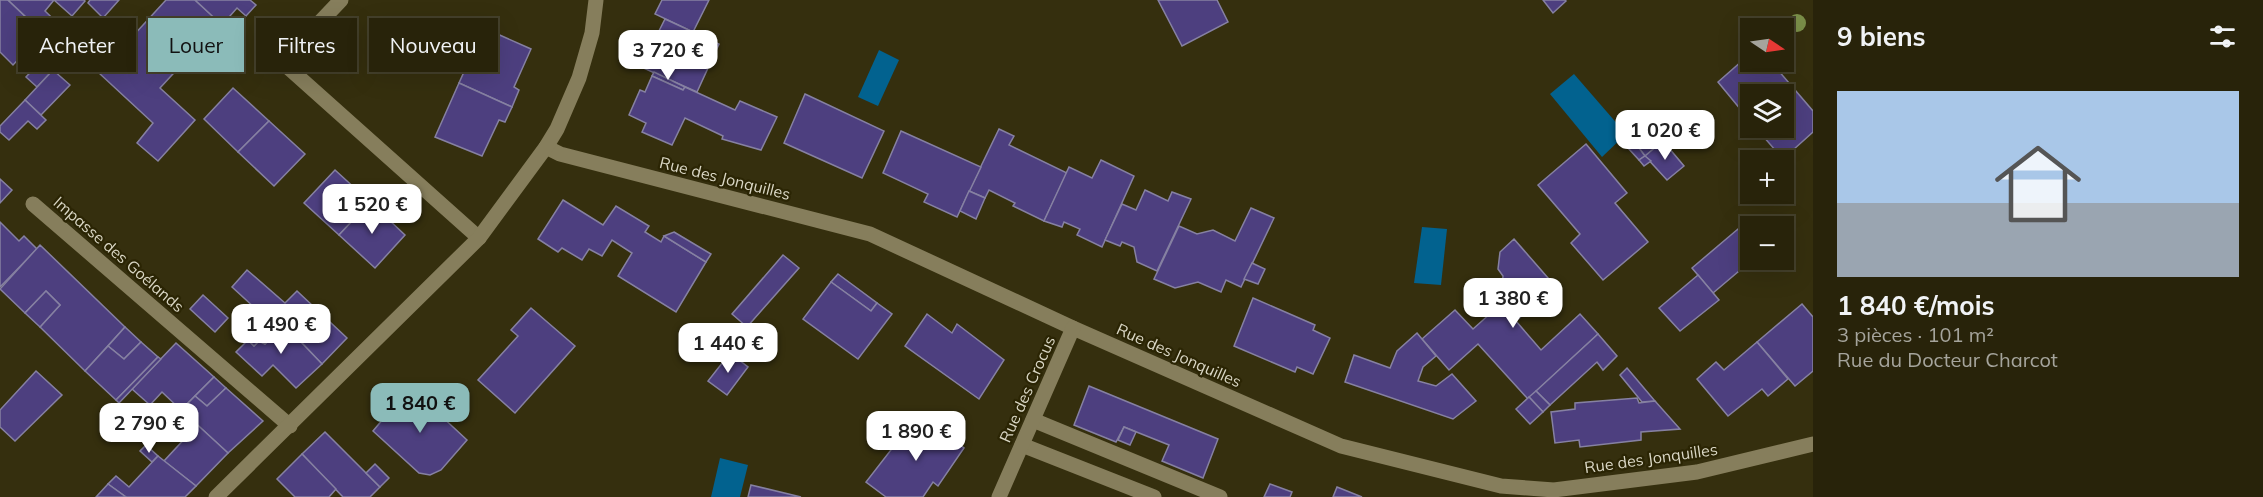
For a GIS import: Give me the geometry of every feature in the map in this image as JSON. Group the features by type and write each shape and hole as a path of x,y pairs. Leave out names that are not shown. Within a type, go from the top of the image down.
{"street":[{"path":"341,0 282,62 479,238"},
{"path":"216,497 479,238 557,129 579,78 592,33 596,0"},
{"name":"Rue des Jonquilles","path":"546,147 560,154 870,234 1073,328 1341,446 1502,486 1554,490 1697,472 1813,444"},
{"name":"Impasse des Goélands","path":"33,204 290,426"},
{"name":"Rue des Crocus","path":"999,497 1073,328"},
{"path":"1033,420 1220,497"},
{"path":"1022,445 1154,497"}],"water":[{"path":"879,50 899,60 878,106 858,97"},
{"path":"1574,74 1626,134 1602,157 1550,94"},
{"path":"1422,227 1447,229 1441,285 1414,283"},
{"path":"720,458 748,465 740,497 711,497"}],"building":[{"path":"0,0 8,0 27,18 18,18 18,60 13,65 0,52"},
{"path":"8,0 54,0 45,11 52,18 27,18"},
{"path":"54,0 84,0 85,1 72,16"},
{"path":"90,0 119,0 103,18 88,3"},
{"path":"166,0 195,0 215,18 149,18"},
{"path":"195,0 250,0 256,5 246,16 237,8 228,18 214,18"},
{"path":"662,0 709,0 693,32 655,14"},
{"path":"1158,0 1217,0 1228,22 1182,46"},
{"path":"1543,0 1565,0 1566,1 1553,13"},
{"path":"665,19 719,44 697,92 641,67"},
{"path":"148,20 148,72 175,72 160,88 195,120 158,161 137,143 153,123 99,73 136,72 136,33"},
{"path":"498,34 531,49 514,87 519,90 512,107 459,83 464,72 498,72"},
{"path":"1740,63 1740,72 1780,72 1790,84 1740,84 1740,109 1718,82"},
{"path":"31,72 51,72 37,87 26,77"},
{"path":"51,72 55,72 70,85 41,115 25,100"},
{"path":"654,72 685,87 683,90 652,76"},
{"path":"652,76 683,90 685,87 735,110 740,101 777,117 761,150 722,139 723,136 685,118 672,145 642,132 646,123 629,115 640,90 645,92"},
{"path":"459,83 512,107 505,122 499,120 482,156 435,137"},
{"path":"233,88 269,121 238,152 204,119"},
{"path":"1794,89 1813,111 1813,132 1793,150 1775,150 1765,138 1794,138"},
{"path":"805,94 884,131 862,178 784,143"},
{"path":"25,100 46,120 37,129 28,121 9,140 0,132 0,126"},
{"path":"269,121 305,154 274,186 238,152"},
{"path":"999,129 1014,136 1009,145 1067,173 1044,221 1013,206 1015,203 989,190 985,198 969,191"},
{"path":"1653,129 1663,141 1645,156 1636,144"},
{"path":"901,131 981,167 957,217 924,202 928,194 883,173"},
{"path":"1663,141 1684,166 1667,180 1645,156"},
{"path":"1586,144 1627,193 1615,203 1648,242 1603,280 1571,243 1580,234 1538,185"},
{"path":"1636,144 1645,156 1639,160 1629,149"},
{"path":"1645,156 1651,161 1644,166 1639,160"},
{"path":"1101,160 1134,176 1102,247 1077,235 1080,229 1064,222 1062,227 1044,221 1069,167 1092,178"},
{"path":"335,170 370,202 339,235 304,203"},
{"path":"0,179 12,190 0,203"},
{"path":"1145,190 1168,201 1172,192 1191,199 1157,271 1137,262 1134,247 1122,242 1120,246 1105,240 1122,204 1136,210"},
{"path":"969,191 985,198 976,219 960,211"},
{"path":"563,200 603,225 616,206 649,226 645,232 661,242 664,236 706,262 676,312 618,276 632,253 612,240 602,256 589,249 582,260 562,248 558,252 538,239"},
{"path":"370,202 405,235 375,268 339,235"},
{"path":"1251,208 1274,218 1241,287 1226,280 1221,292 1198,282 1175,288 1154,279 1179,226 1197,234 1213,230 1235,241"},
{"path":"0,222 19,241 24,236 37,249 0,287"},
{"path":"1738,229 1740,232 1740,270 1713,293 1692,268"},
{"path":"674,232 711,254 706,262 664,236"},
{"path":"1514,239 1555,286 1516,321 1541,350 1580,314 1598,334 1528,399 1478,344 1449,370 1422,339 1455,310 1473,329 1501,304 1503,276 1498,269 1500,252"},
{"path":"40,245 125,327 85,371 40,327 60,305 46,291 25,313 0,289"},
{"path":"783,255 799,268 747,327 732,314"},
{"path":"1252,263 1265,269 1258,284 1244,279"},
{"path":"247,270 285,303 297,291 347,338 322,364 276,316 272,321 268,320 232,287"},
{"path":"838,274 877,303 871,311 831,282"},
{"path":"1698,275 1719,300 1680,331 1659,308"},
{"path":"831,282 871,311 877,303 892,314 858,359 803,319"},
{"path":"46,291 60,305 40,327 25,313"},
{"path":"203,295 228,318 215,332 190,309"},
{"path":"1253,298 1315,325 1313,330 1330,338 1313,374 1297,367 1295,372 1234,346"},
{"path":"1802,304 1813,317 1813,371 1795,386 1757,342"},
{"path":"531,308 575,346 515,413 478,380 518,336 511,330"},
{"path":"927,314 952,333 957,324 1004,360 979,399 905,346"},
{"path":"276,316 322,364 296,388 273,365 262,376 236,352 248,340 254,346 259,341 265,344 275,334 268,326"},
{"path":"268,320 272,321 268,326 275,334 265,344 259,341 254,346 248,340"},
{"path":"125,327 141,342 124,359 108,346"},
{"path":"1417,333 1436,356 1423,367 1418,381 1436,386 1452,374 1476,401 1453,419 1345,382 1354,355 1390,368 1397,351"},
{"path":"725,334 734,343 717,361 708,352"},
{"path":"1598,334 1617,356 1603,370 1597,362 1550,405 1536,391"},
{"path":"141,342 158,357 116,400 85,371 108,346 124,359"},
{"path":"1757,342 1788,379 1768,396 1762,389 1728,416 1697,379 1716,362 1724,370"},
{"path":"176,343 214,377 181,410 162,392 150,405 132,389"},
{"path":"730,353 748,367 727,395 708,381"},
{"path":"158,357 161,359 119,403 116,400"},
{"path":"1627,368 1655,401 1642,402 1620,375"},
{"path":"36,371 62,395 15,441 0,427 0,410"},
{"path":"214,377 226,388 207,406 195,396"},
{"path":"1089,386 1218,439 1203,478 1162,461 1169,445 1124,427 1116,442 1074,425"},
{"path":"410,387 467,440 441,470 430,475 419,473 373,431"},
{"path":"226,388 263,421 228,453 181,410 195,396 207,406"},
{"path":"1536,391 1550,405 1543,412 1529,397"},
{"path":"1529,397 1543,412 1530,424 1516,409"},
{"path":"1637,398 1639,403 1655,401 1680,429 1641,432 1641,440 1580,447 1579,440 1555,443 1551,412 1575,409 1575,403"},
{"path":"928,414 945,426 940,433 964,448 938,486 933,482 923,497 886,497 866,482 908,428 914,432"},
{"path":"190,418 228,453 196,486 164,461 189,434 181,427"},
{"path":"1124,427 1136,432 1130,445 1118,440"},
{"path":"325,432 380,487 370,497 343,497 302,454"},
{"path":"146,445 158,456 152,462 140,451"},
{"path":"302,454 336,489 329,497 295,497 277,479"},
{"path":"158,456 196,486 185,497 126,497 108,484 116,476 129,487"},
{"path":"375,464 389,478 380,487 366,473"},
{"path":"108,484 126,497 96,497"},
{"path":"1270,484 1292,492 1290,497 1264,497"},
{"path":"751,485 801,497 748,497"},
{"path":"1337,487 1362,497 1333,497"}]}
